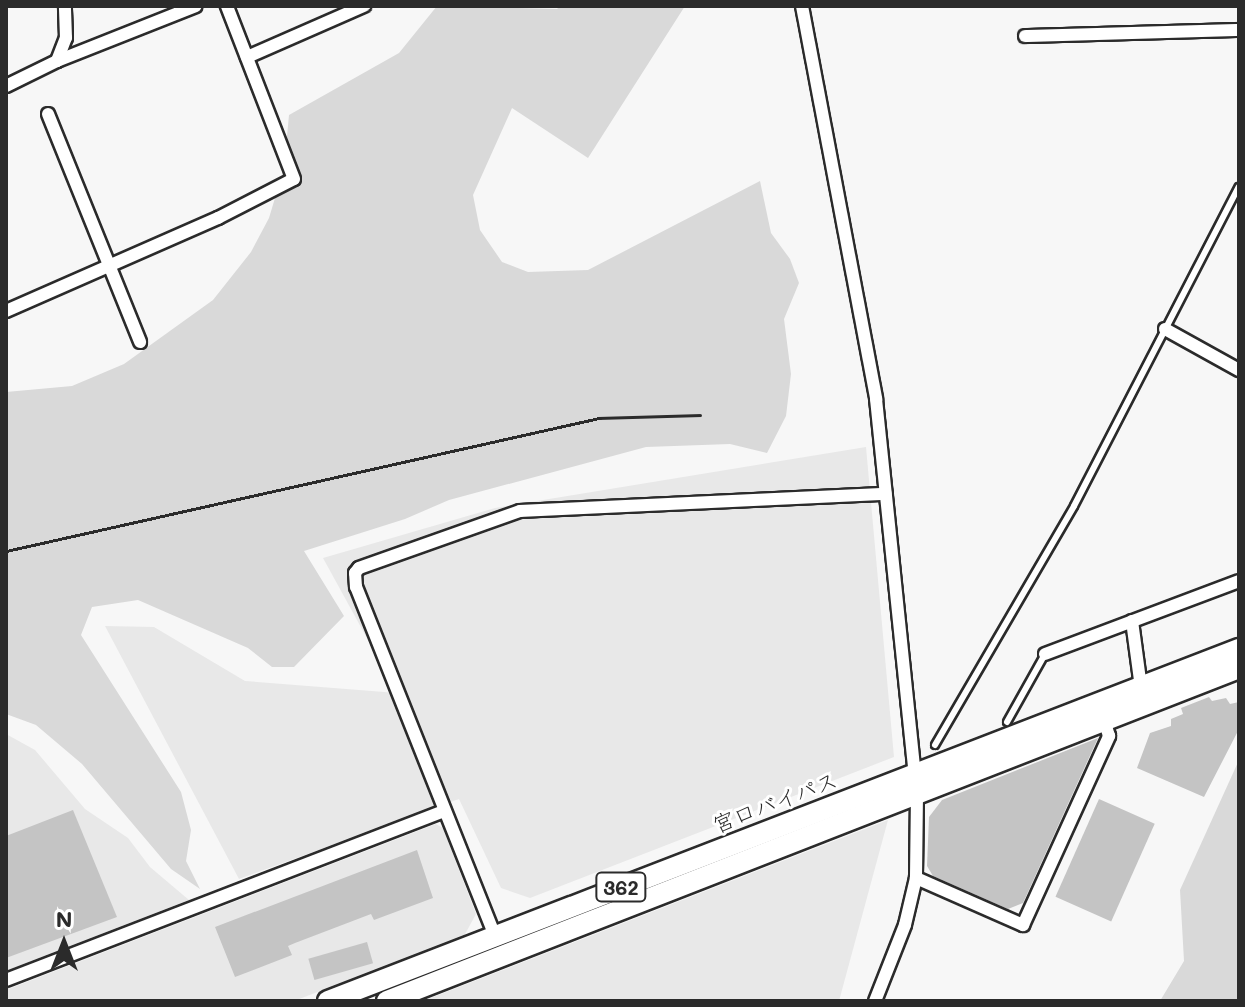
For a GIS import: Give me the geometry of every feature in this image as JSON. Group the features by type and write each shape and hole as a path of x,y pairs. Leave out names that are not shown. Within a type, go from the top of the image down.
{"highway":[{"name":"宮口バイパス","path":"387,1001 1239,649"},
{"name":"宮口バイパス","path":"328,1001 495,936 916,784 1104,720 1239,668"}],"street":[{"path":"57,61 66,38 65,6"},
{"path":"6,86 57,61 196,6"},
{"path":"6,311 272,193 294,179 227,6"},
{"path":"247,57 364,6"},
{"path":"802,6 876,399 916,784 916,878 902,935 875,1001"},
{"path":"1025,36 1239,30"},
{"path":"48,114 140,342"},
{"path":"1165,329 1239,370"},
{"path":"495,936 356,587 355,573 359,568 520,511 886,494"},
{"path":"1045,654 1239,581"},
{"path":"1132,621 1141,688"},
{"path":"916,878 1023,925 1109,736 1104,720"},
{"path":"6,980 445,811"}],"lane":[{"path":"935,745 1074,506 1239,187"},
{"path":"1007,722 1045,654"}],"shaded area":[{"path":"437,6 557,9 560,6 685,6 588,158 512,108 473,195 480,230 502,262 528,272 588,270 760,181 771,233 790,259 799,283 784,319 791,374 786,416 767,453 730,444 646,447 449,500 405,519 304,551 344,616 294,667 272,667 248,648 138,600 92,607 81,635 181,792 191,830 186,861 200,889 171,869 82,764 36,725 6,714 6,392 72,386 124,364 213,300 251,252 269,218 284,168 289,115 399,53"},
{"path":"866,447 894,757 530,898 501,888 459,799 239,879 105,626 154,627 245,681 397,693 323,558 495,508"},
{"path":"6,734 35,750 85,809 128,838 150,867 189,900 6,971"},
{"path":"1239,760 1239,1001 1160,1001 1184,961 1180,890"},
{"path":"888,820 839,1001 423,1001"},
{"path":"436,824 443,828 476,914 464,936 294,1001 6,1001 6,990"}],"building":[{"path":"1209,697 1212,701 1226,698 1230,704 1239,702 1239,729 1204,797 1137,768 1150,733 1171,726 1171,719 1183,714 1181,708"},
{"path":"1098,738 1023,903 1008,909 933,876 927,866 929,817 942,800"},
{"path":"1099,799 1155,824 1111,922 1055,897"},
{"path":"73,810 117,917 6,958 6,836"},
{"path":"417,850 433,898 374,920 371,914 295,943 288,946 292,955 235,977 215,927"},
{"path":"367,942 373,963 314,980 308,959"}],"railway":[{"path":"6,551 599,418 700,415"}]}
